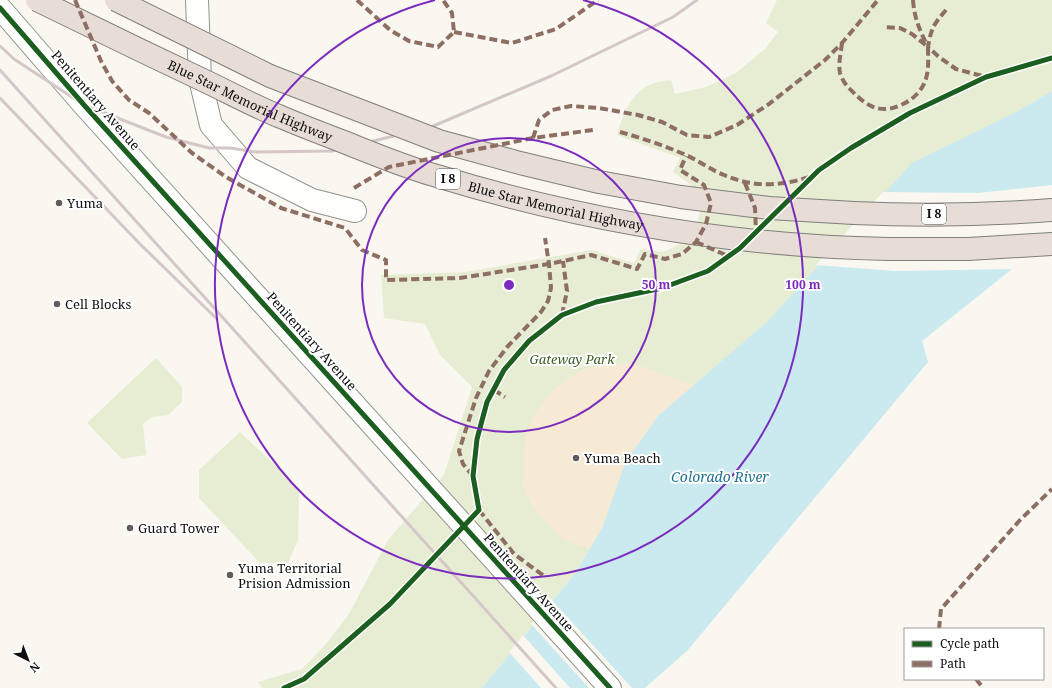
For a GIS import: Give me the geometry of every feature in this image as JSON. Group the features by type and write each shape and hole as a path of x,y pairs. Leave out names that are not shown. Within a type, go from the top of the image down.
{"highway":[{"name":"Blue Star Memorial Highway","path":"37,0 130,46 279,116 436,176 533,203 606,219 672,231 762,242 847,248 968,249 1052,244"},
{"name":"I 8","path":"116,0 277,79 439,141 520,163 599,182 681,197 769,208 811,211 897,215 1052,210"}],"street":[{"path":"197,0 200,79 211,125 248,168 312,200 355,211"},
{"name":"Penitentiary Avenue","path":"0,8 84,105 610,688"}],"green space":[{"name":"Gateway Park","path":"777,0 1052,0 1052,91 1016,112 658,416 602,528 576,572 482,688 262,688 258,682 302,669 326,644 349,614 388,540 444,475 472,387 440,355 425,324 384,318 381,275 465,272 591,250 634,263 641,249 663,252 684,242 697,224 702,204 698,190 673,172 680,158 617,135 622,119 634,97 647,86 661,81 671,80 675,94 706,87 736,73 765,49 778,32 766,23"},
{"path":"156,358 182,387 182,402 168,415 152,417 143,424 146,455 122,459 87,423"},
{"path":"240,432 299,488 298,540 288,563 260,563 199,498 199,470"}],"sand":[{"name":"Yuma Beach","path":"628,363 644,367 693,386 658,416 590,549 576,545 562,538 534,509 523,487 526,433 547,396 564,381 582,370 601,365"}],"water":[{"name":"Colorado River","path":"1052,91 1052,237 922,341 928,362 687,651 645,688 482,688 576,572 602,528 626,461 658,416 767,322 912,163 1016,112"}],"pier":[{"path":"1052,185 1052,239 1014,269 896,271 816,265 883,192 978,193"},
{"path":"551,599 632,688 589,688 531,624"},
{"path":"523,635 570,688 541,688 509,652"}],"railway":[{"path":"0,46 14,59 84,105 166,137 209,148 230,148 256,152 332,151 431,127 551,76 673,17 697,0"},
{"path":"0,70 556,688"},
{"path":"0,98 141,245 217,319"}],"marked path":[{"path":"75,0 101,61 112,81 129,100 149,113 192,153 226,177 281,208 345,228 362,250 386,260 386,280 460,278 549,264 591,255 637,269 645,254 665,259 682,254 696,242 706,224 711,203 704,185 680,170 686,156"},
{"path":"357,0 390,30 409,41 438,47 454,32 452,13 443,0"},
{"path":"454,32 512,43 556,29 598,0"},
{"path":"533,138 539,120 552,110 571,106 599,108 638,115 662,122 687,135 709,137 737,125 769,104 825,60 842,43 878,0"},
{"path":"913,0 917,22 926,43"},
{"path":"946,10 930,35 928,47 956,69 986,77"},
{"path":"842,43 839,70 842,78 858,97 869,105 882,109 888,109 906,103 919,91 926,79 928,68 928,47 912,34 900,28 884,27"},
{"path":"354,188 389,167 533,138 593,130"},
{"path":"620,132 653,142 691,157 719,173 746,182 756,184 778,184 810,177"},
{"path":"745,183 755,208 756,232"},
{"path":"473,476 463,464 459,451 476,398 489,371 508,346 541,312 548,301 551,288 545,238"},
{"path":"696,242 728,256"},
{"path":"562,315 567,291 563,261"},
{"path":"494,390 505,397"},
{"path":"939,628 941,609 1020,520 1052,489"},
{"path":"479,510 514,554 544,576"},
{"path":"977,680 983,688"}],"cycle path":[{"path":"0,8 84,105 610,688"},
{"path":"284,688 304,679 390,604 479,510 473,476 477,439 487,402 504,370 529,341 562,315 596,302 662,288 708,271 740,248 819,170 851,148 910,113 986,77 1052,58"}],"place":[{"name":"Yuma","path":"59,203"},
{"name":"Cell Blocks","path":"57,304"},
{"name":"Yuma Beach","path":"576,458"},
{"name":"Guard Tower","path":"130,528"},
{"name":"Yuma Territorial Prision Admission","path":"230,575"}]}
